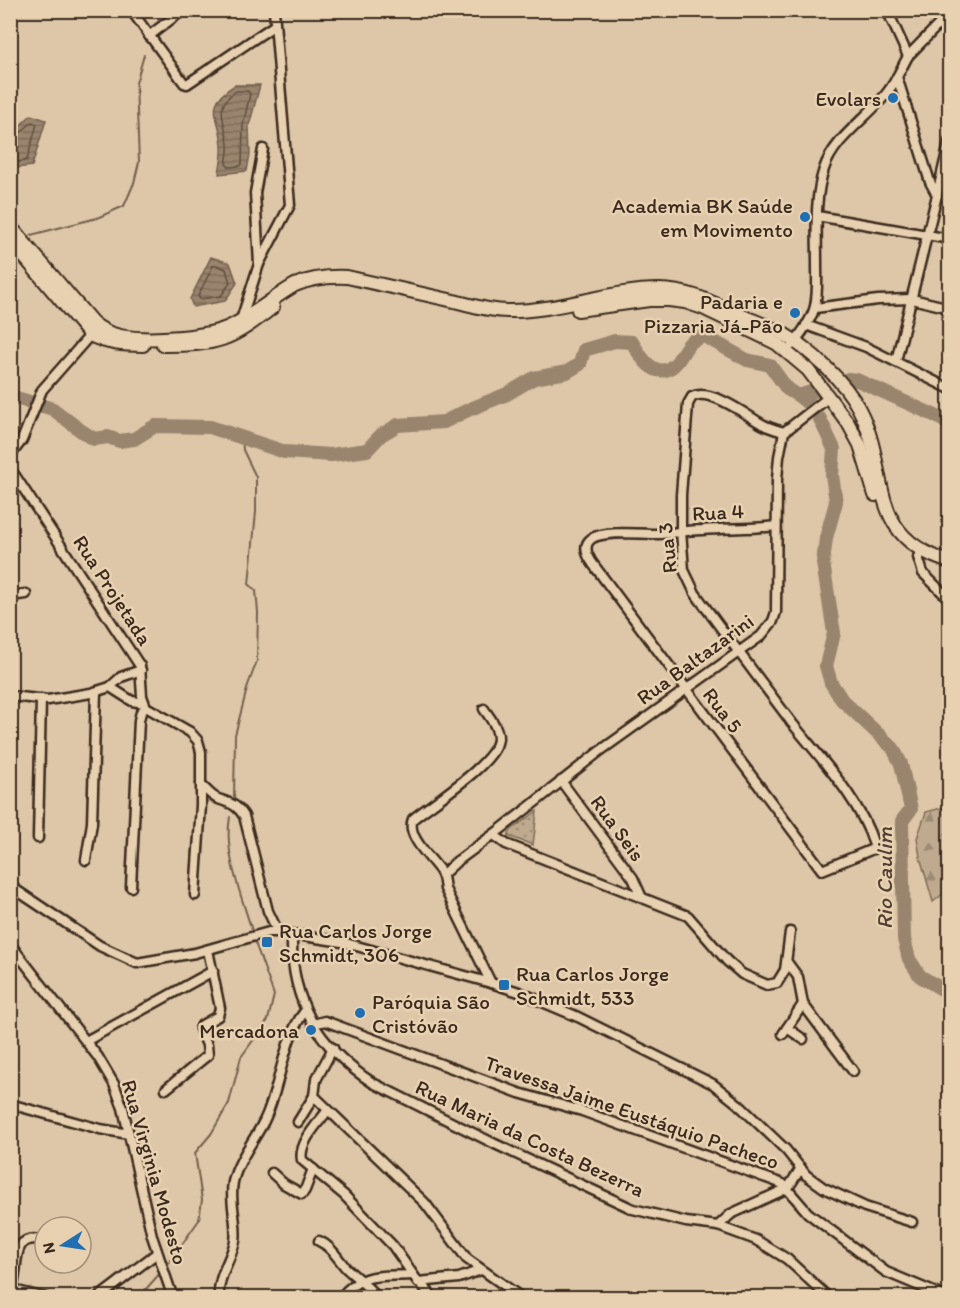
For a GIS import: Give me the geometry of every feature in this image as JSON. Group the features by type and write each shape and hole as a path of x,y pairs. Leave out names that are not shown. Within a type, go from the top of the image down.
{"main road":[{"path":"10,226 60,285 94,331 122,336 178,337 212,334 241,320 279,294 305,281 333,277 347,277 493,310 529,309 659,290 691,294 782,334 795,347 831,374 861,414 870,436 886,508 894,526 921,551 950,562"},
{"path":"10,240 104,342 125,345 214,343 238,333 283,300 302,290 340,284 366,287 470,313 504,319 527,318 649,300 669,300 703,308 762,336 795,347 808,370 848,423 860,445 885,524 895,539 918,557 950,570"},
{"path":"817,381 831,374"},
{"path":"848,423 858,420 861,414"}],"street":[{"path":"131,10 187,84 275,25"},
{"path":"149,36 183,10"},
{"path":"241,320 259,264 290,205 274,10"},
{"path":"887,10 908,56"},
{"path":"795,347 815,308 817,216 820,187 830,156 885,97 908,56 950,13"},
{"path":"897,77 930,182 937,195"},
{"path":"896,361 950,139"},
{"path":"259,264 255,193 263,149"},
{"path":"817,216 950,239"},
{"path":"815,308 878,300 912,299 950,308"},
{"path":"805,327 845,338 950,388"},
{"path":"11,455 22,441 37,402 49,382 94,331"},
{"name":"Rua 3","path":"784,432 769,428 718,399 702,394 692,397 688,404 681,495 684,570 687,580 857,809 870,832 874,847 822,870"},
{"path":"784,432 829,397"},
{"name":"Rua Baltazarini","path":"442,875 600,751 768,629 776,612 779,457 784,432"},
{"name":"Rua Projetada","path":"10,468 137,660 141,670 142,696 145,705 139,720 131,887"},
{"name":"Rua 4","path":"591,539 605,535 776,526"},
{"name":"Rua 5","path":"591,539 586,548 589,559 822,870"},
{"path":"918,557 921,569 929,581 950,600"},
{"path":"10,596 26,594"},
{"path":"10,696 41,699 96,692 110,687 122,677 141,670"},
{"path":"110,687 174,722 196,737 200,746 201,805 195,895"},
{"path":"86,860 92,823 96,692"},
{"path":"38,838 41,699"},
{"path":"484,709 497,731 498,742 494,751 471,774 411,822 411,831 442,875 445,889 491,983"},
{"name":"Rua Seis","path":"561,781 633,878 642,898"},
{"path":"201,785 214,797 232,803 244,816 268,911 278,932"},
{"path":"201,805 214,797"},
{"path":"494,835 506,844 688,916 727,961 753,981 767,985 777,983 783,977 790,932"},
{"path":"10,886 100,946 137,963 174,958 269,932 278,932 342,942 519,992 578,1017 713,1084 738,1104 781,1145 813,1180 839,1196 912,1222"},
{"name":"Rua Maria da Costa Bezerra","path":"292,934 294,972 305,1011 333,1048 350,1066 373,1083 633,1209 686,1222 718,1226 756,1240 777,1251 829,1298"},
{"name":"Rua Virginia Modesto","path":"10,944 86,1041 114,1084 123,1108 149,1227 173,1298"},
{"path":"166,1089 208,1055 207,1045 200,1029 220,1012 208,950"},
{"path":"786,962 798,977 803,1004 853,1071"},
{"path":"86,1041 213,971"},
{"path":"803,1004 785,1031 803,1039"},
{"path":"219,1298 220,1281 236,1235 232,1207 232,1188 236,1173 269,1111 292,1033 305,1011"},
{"name":"Travessa Jaime Eustáquio Pacheco","path":"313,1024 323,1021 353,1031 519,1093 582,1111 783,1184 808,1213 886,1272 948,1298"},
{"path":"298,1122 314,1096 316,1080 333,1048"},
{"path":"314,1096 426,1203 461,1253 522,1298"},
{"path":"10,1104 100,1129 129,1134"},
{"path":"328,1110 301,1153 302,1160 335,1186 393,1246 415,1279 434,1298"},
{"path":"718,1226 732,1215 788,1188 801,1168"},
{"path":"272,1173 290,1189 302,1194 313,1169"},
{"path":"33,1239 26,1241 21,1246 15,1260 15,1283 12,1292 44,1297"},
{"path":"320,1241 378,1298"},
{"path":"98,1298 157,1252"},
{"path":"340,1298 350,1285 360,1279 459,1278 482,1270"}],"green space":[{"path":"949,806 949,889 933,902 917,838 926,812"},
{"path":"537,811 533,845 508,836 511,830"}],"water":[{"path":"235,85 260,85 249,126 250,154 247,171 219,174 222,149 215,112 216,106 218,99"},
{"path":"31,115 46,120 32,166 16,168 11,163 11,134"},
{"path":"211,257 230,263 237,283 225,301 193,307 190,299"}],"waterway":[{"path":"31,235 97,218 124,206 134,183 139,162 136,83 144,55"},
{"path":"10,396 53,409 94,439 108,437 119,441 134,439 155,426 210,427 285,452 331,455 367,450 381,435 398,425 444,422 507,394 534,378 567,372 580,364 584,350 615,341 632,342 644,360 654,369 661,371 674,365 691,342 704,336 747,360 770,365 787,389 810,405"},
{"path":"848,379 857,380 938,417 950,425"},
{"path":"799,396 814,391"},
{"name":"Rio Caulim","path":"820,419 834,449 832,475 836,502 826,538 823,563 834,633 826,666 831,683 842,700 893,748 901,764 911,809 902,821 904,939 909,959 920,976 950,994"},
{"path":"234,800 235,735 257,661 256,591 249,584 256,512 256,477 243,450 242,437"},
{"path":"230,817 229,846 239,892 253,934"},
{"path":"166,1267 199,1220 202,1200 195,1153 211,1134 229,1103 241,1057 268,1020 274,995 254,940"},
{"path":"138,1298 162,1271"}],"place":[{"name":"Evolars","path":"893,98"},
{"name":"Academia BK Saúde em Movimento","path":"805,217"},
{"name":"Padaria e Pizzaria Já-Pão","path":"795,313"},
{"name":"Rua Carlos Jorge Schmidt, 306","path":"267,942"},
{"name":"Rua Carlos Jorge Schmidt, 533","path":"504,985"},
{"name":"Paróquia São Cristóvão","path":"360,1013"},
{"name":"Mercadona","path":"311,1030"}]}
